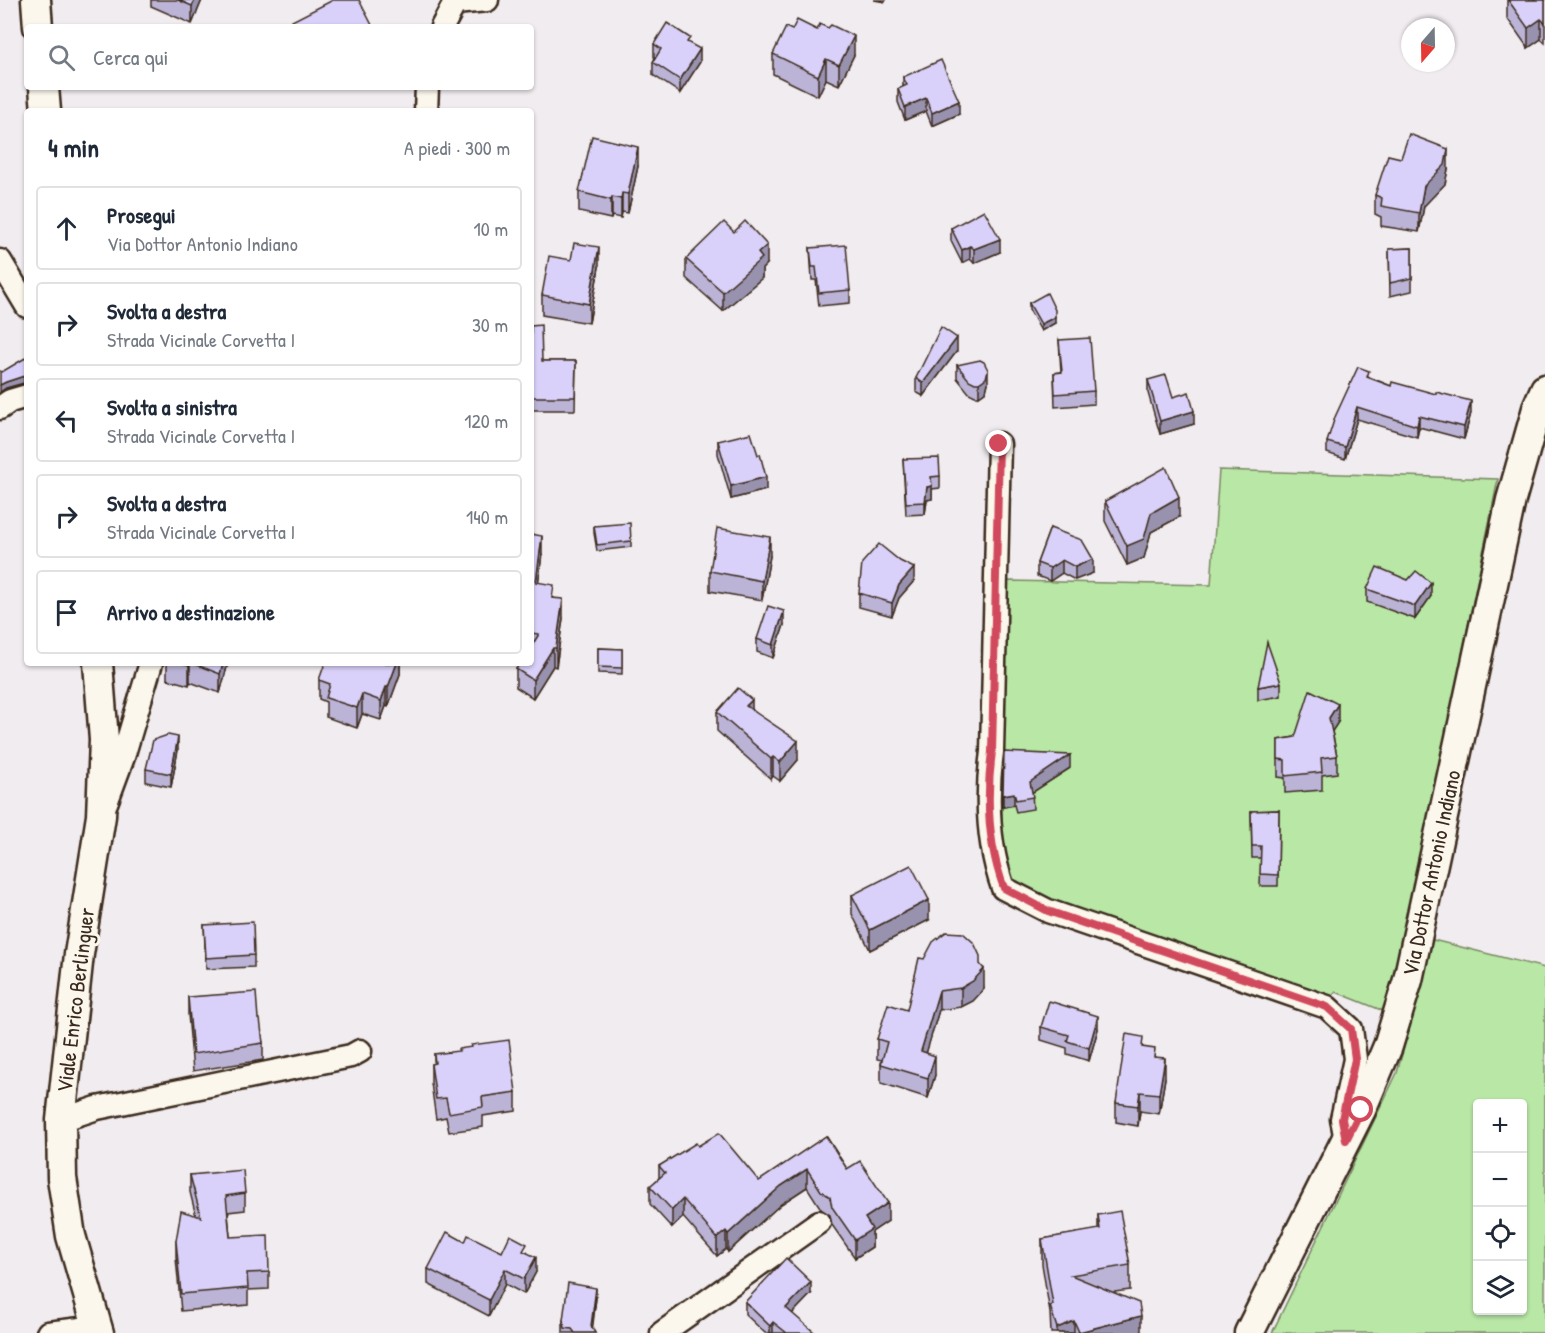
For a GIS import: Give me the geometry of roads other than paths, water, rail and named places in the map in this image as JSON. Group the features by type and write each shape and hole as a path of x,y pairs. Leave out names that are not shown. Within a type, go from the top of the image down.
{"main road":[{"path":"36,0 38,24"},
{"path":"44,90 46,108"},
{"name":"Via Dottor Antonio Indiano","path":"1249,1333 1346,1140 1388,1046 1408,980 1511,500 1538,405 1545,389"},
{"name":"Viale Enrico Berlinguer","path":"98,666 104,740 101,816 79,954 61,1120 62,1178 71,1236 98,1330"}],"street":[{"path":"444,24 455,2 487,0"},
{"path":"426,108 427,90"},
{"path":"0,261 24,301"},
{"path":"0,408 10,401 24,397"},
{"path":"999,444 992,752 987,788 995,866 1004,888 1048,911 1327,1007 1351,1029 1355,1059 1342,1119 1346,1140"},
{"path":"101,816 123,757 150,666"},
{"path":"61,1120 97,1108 351,1056 360,1051"},
{"path":"662,1333 819,1222"},
{"path":"48,1333 98,1330"}]}
